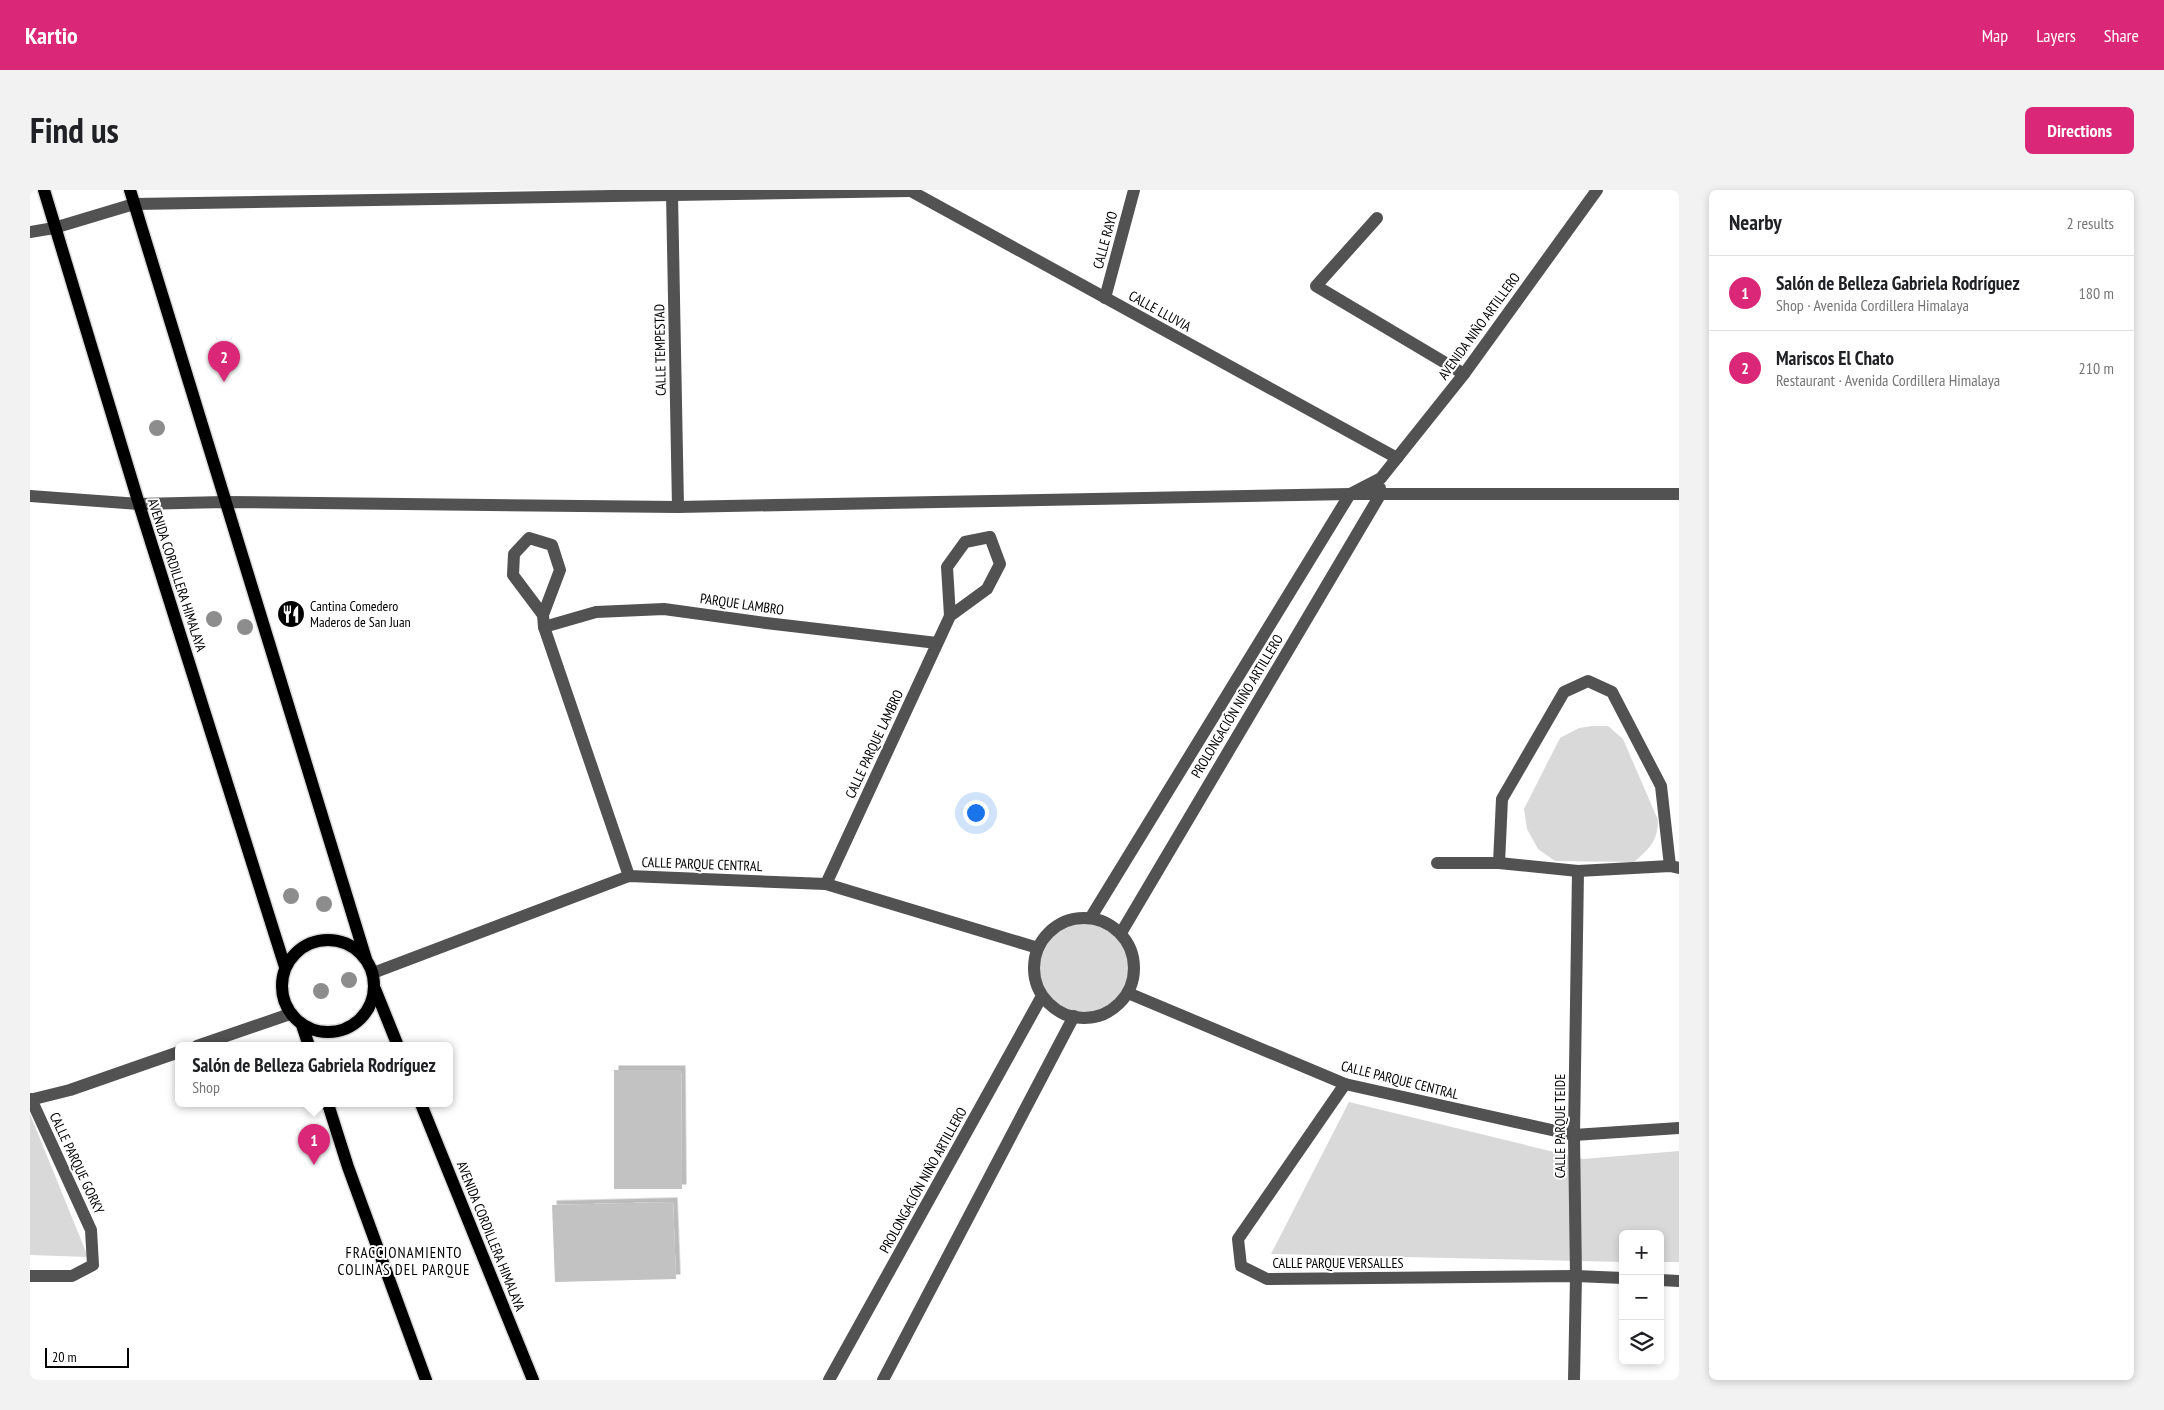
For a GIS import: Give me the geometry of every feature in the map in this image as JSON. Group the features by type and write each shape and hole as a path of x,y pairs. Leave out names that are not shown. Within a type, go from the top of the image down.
{"main road":[{"name":"AVENIDA CORDILLERA HIMALAYA","path":"44,190 139,504 286,967"},
{"path":"130,190 224,502 366,959 373,973 375,989 396,1042"},
{"path":"366,959 354,947 339,941 323,940 307,944 294,954 286,967 282,983 283,999 290,1014 302,1025 317,1032 334,1032 349,1028 362,1019 371,1005 375,989"},
{"path":"302,1025 308,1042"},
{"path":"329,1107 348,1166 426,1380"},
{"name":"AVENIDA CORDILLERA HIMALAYA","path":"422,1107 533,1380"}],"street":[{"path":"30,232 54,228 134,204 910,190"},
{"name":"CALLE LLUVIA","path":"910,190 1397,458"},
{"name":"CALLE RAYO","path":"1105,298 1134,190"},
{"name":"AVENIDA NIÑO ARTILLERO","path":"1350,494 1381,478 1464,374 1597,190"},
{"name":"CALLE TEMPESTAD","path":"672,194 678,507"},
{"path":"1378,218 1316,286 1464,374"},
{"path":"1380,495 1381,478"},
{"path":"30,496 139,504 224,502 678,507 1350,494 1679,494"},
{"name":"PROLONGACIÓN NIÑO ARTILLERO","path":"1091,918 1350,494"},
{"name":"PROLONGACIÓN NIÑO ARTILLERO","path":"1121,932 1380,495"},
{"name":"CALLE PARQUE LAMBRO","path":"826,884 950,616 947,568 965,542 990,536 1000,564 987,589 950,616"},
{"path":"543,621 560,570 552,546 529,538 514,554 513,575 543,621 629,876"},
{"name":"PARQUE LAMBRO","path":"543,621 596,612 664,608 766,623 938,643"},
{"path":"1437,862 1498,863 1578,871 1675,867 1661,786 1612,692 1588,681 1564,692 1502,799 1498,863"},
{"name":"CALLE PARQUE TEIDE","path":"1574,1380 1576,1276 1574,1135 1578,871"},
{"name":"CALLE PARQUE CENTRAL","path":"373,973 629,876 826,884 1038,948"},
{"path":"1075,918 1091,918 1107,923 1121,932 1130,946 1134,962 1134,978 1128,993 1114,1009 1104,1014 1084,1018 1062,1013 1042,996 1036,981 1034,964 1038,948 1047,934 1059,923 1075,918"},
{"name":"CALLE PARQUE CENTRAL","path":"1128,993 1345,1084 1574,1135 1679,1128"},
{"name":"PROLONGACIÓN NIÑO ARTILLERO","path":"829,1380 1042,996"},
{"path":"208,1042 290,1014"},
{"path":"883,1380 1074,1016"},
{"path":"31,1100 70,1090 175,1053"},
{"name":"CALLE PARQUE VERSALLES","path":"1345,1084 1238,1239 1241,1266 1267,1279 1576,1276 1619,1278"},
{"name":"CALLE PARQUE GORKY","path":"30,1276 72,1276 93,1265 92,1230 31,1100"},
{"path":"1664,1280 1679,1281"}],"shaded area":[{"path":"1608,726 1623,739 1658,820 1658,827 1652,844 1634,862 1555,861 1538,849 1527,829 1524,809 1560,738 1579,728"},
{"path":"1084,918 1094,919 1112,926 1126,940 1133,958 1133,978 1126,996 1112,1010 1094,1017 1084,1018 1074,1017 1056,1010 1042,996 1035,978 1034,968 1035,958 1042,940 1056,926 1074,919"},
{"path":"1349,1102 1583,1159 1679,1151 1679,1262 1664,1262 1664,1230 1619,1230 1619,1262 1271,1254"},
{"path":"30,1114 88,1257 30,1255"}],"building":[{"path":"614,1070 681,1070 682,1189 614,1189"},
{"path":"673,1202 676,1279 555,1282 552,1205"}],"place":[{"name":"Mariscos El Chato","path":"224,382"},
{"name":"Cantina Comedero Maderos de San Juan","path":"291,614"},
{"name":"Salón de Belleza Gabriela Rodríguez","path":"314,1165"}],"district":[{"name":"FRACCIONAMIENTO COLINAS DEL PARQUE","path":"404,1262"}]}
